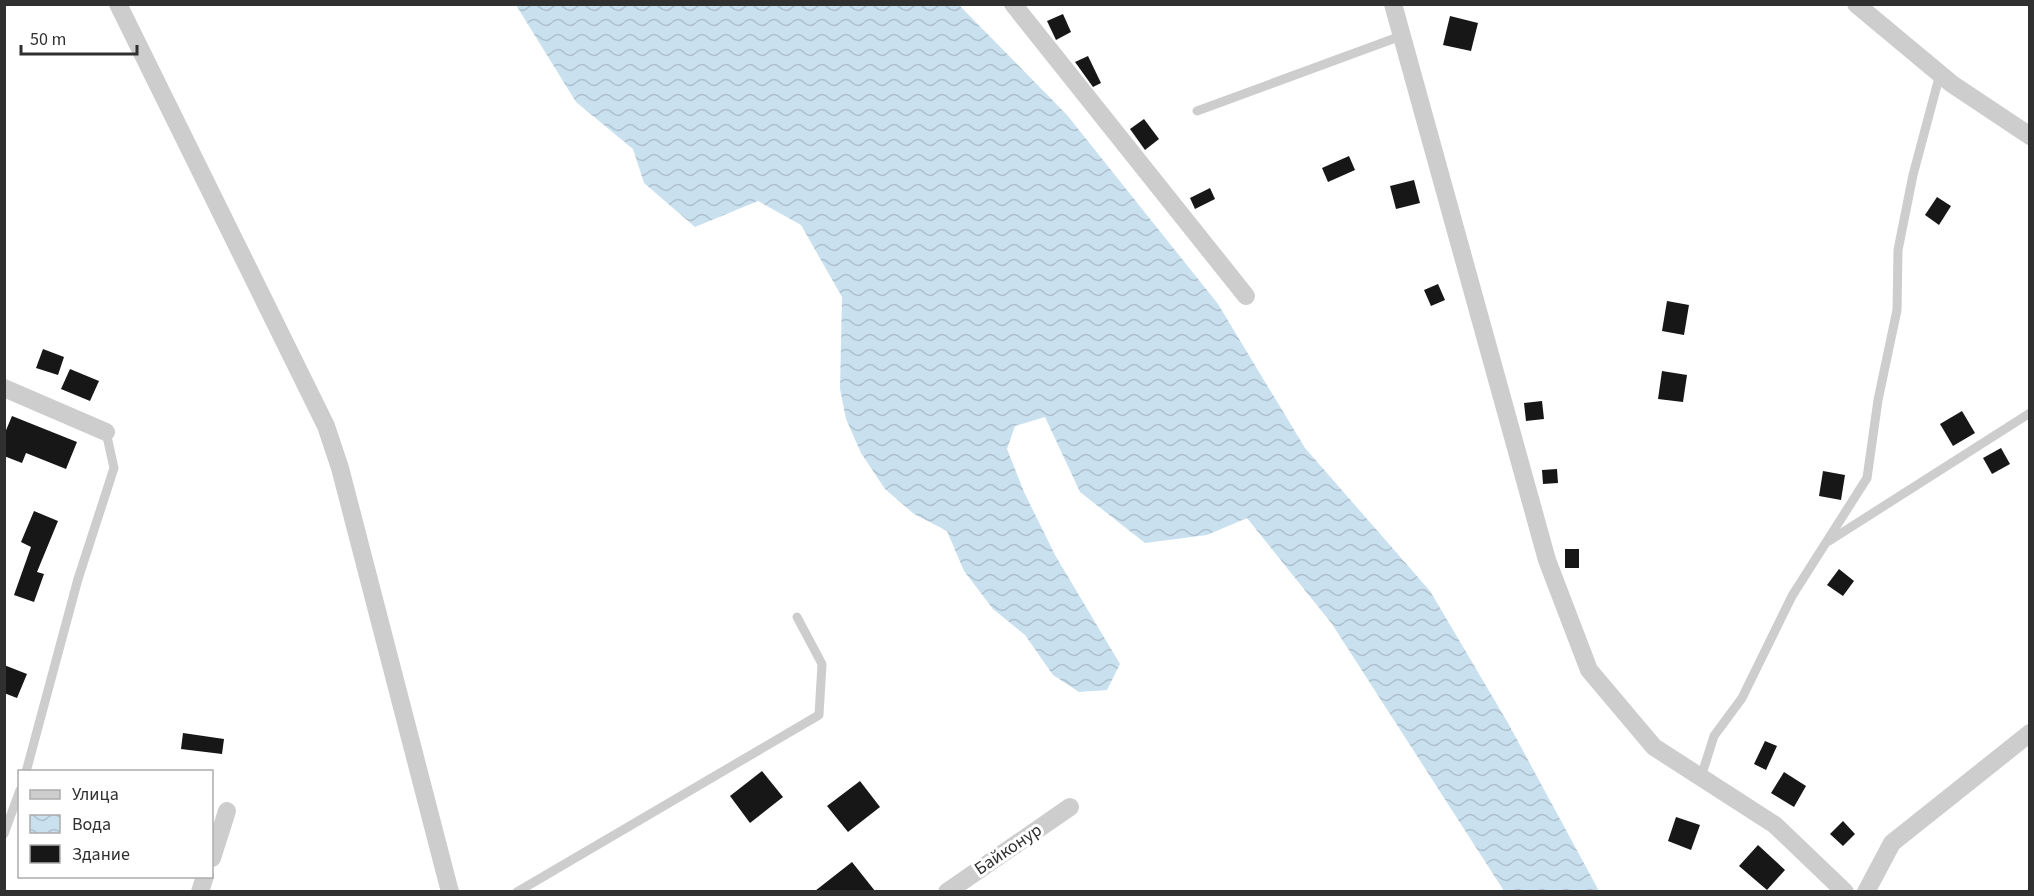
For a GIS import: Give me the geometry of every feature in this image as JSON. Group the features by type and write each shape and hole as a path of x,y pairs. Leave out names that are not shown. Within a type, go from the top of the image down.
{"street":[{"path":"118,4 326,426 340,468 450,891"},
{"path":"1013,4 1246,296"},
{"path":"1393,4 1546,560 1589,670 1654,747 1775,825 1845,891"},
{"path":"1856,4 1940,74 2030,136"},
{"path":"4,388 106,432"},
{"path":"1866,891 1892,843 2030,733"},
{"name":"Байконур","path":"947,891 1070,807"},
{"path":"213,855 227,810"}],"lane":[{"path":"1197,111 1401,36"},
{"path":"1701,777 1714,736 1742,698 1792,596 1867,478 1878,400 1896,310 1898,250 1913,175 1940,74"},
{"path":"1827,542 2030,413"},
{"path":"26,770 78,579 114,468 106,432"},
{"path":"517,891 819,715 822,664 797,617"},
{"path":"4,834 18,796"}],"water":[{"path":"516,5 959,5 1067,115 1218,304 1305,448 1430,591 1508,723 1599,891 1504,891 1332,624 1247,518 1207,535 1145,543 1080,492 1045,417 1015,426 1007,449 1024,492 1055,555 1120,664 1107,690 1079,692 1053,675 1025,635 993,609 964,571 947,531 914,514 885,489 861,453 846,419 840,389 842,297 801,225 758,201 695,227 644,183 633,149 576,102"}],"building":[{"path":"1063,14 1071,32 1056,40 1047,21"},
{"path":"1450,16 1478,23 1471,51 1443,45"},
{"path":"1088,56 1101,83 1093,87 1075,62"},
{"path":"1144,119 1159,139 1145,150 1130,129"},
{"path":"1349,156 1355,170 1328,182 1322,168"},
{"path":"1414,180 1420,203 1396,209 1390,186"},
{"path":"1210,188 1215,199 1195,209 1190,198"},
{"path":"1937,197 1951,206 1939,225 1925,215"},
{"path":"1438,284 1445,300 1431,306 1424,290"},
{"path":"1667,301 1689,305 1684,335 1662,331"},
{"path":"43,349 64,357 58,375 36,368"},
{"path":"70,369 99,381 90,401 61,389"},
{"path":"1662,371 1687,375 1683,402 1658,399"},
{"path":"1542,401 1544,419 1526,421 1524,403"},
{"path":"1962,411 1975,433 1953,446 1940,424"},
{"path":"12,416 77,442 66,469 26,453 22,463 4,456 4,435"},
{"path":"2001,448 2010,464 1992,474 1983,458"},
{"path":"1557,469 1558,483 1543,484 1542,470"},
{"path":"1823,471 1845,475 1841,500 1819,496"},
{"path":"34,511 58,521 37,572 44,574 34,602 14,595 31,547 21,542"},
{"path":"1565,549 1579,549 1579,568 1565,568"},
{"path":"1839,569 1854,581 1843,596 1827,585"},
{"path":"4,665 27,674 17,698 4,693"},
{"path":"183,733 224,739 222,754 181,749"},
{"path":"1765,741 1777,746 1766,770 1754,764"},
{"path":"762,771 783,797 750,823 730,796"},
{"path":"1784,772 1806,786 1794,807 1771,793"},
{"path":"860,781 880,807 848,832 827,806"},
{"path":"1676,817 1700,825 1691,850 1668,841"},
{"path":"1843,821 1855,834 1843,846 1830,834"},
{"path":"1758,845 1785,870 1767,890 1739,866"},
{"path":"852,862 875,891 815,891"}]}
